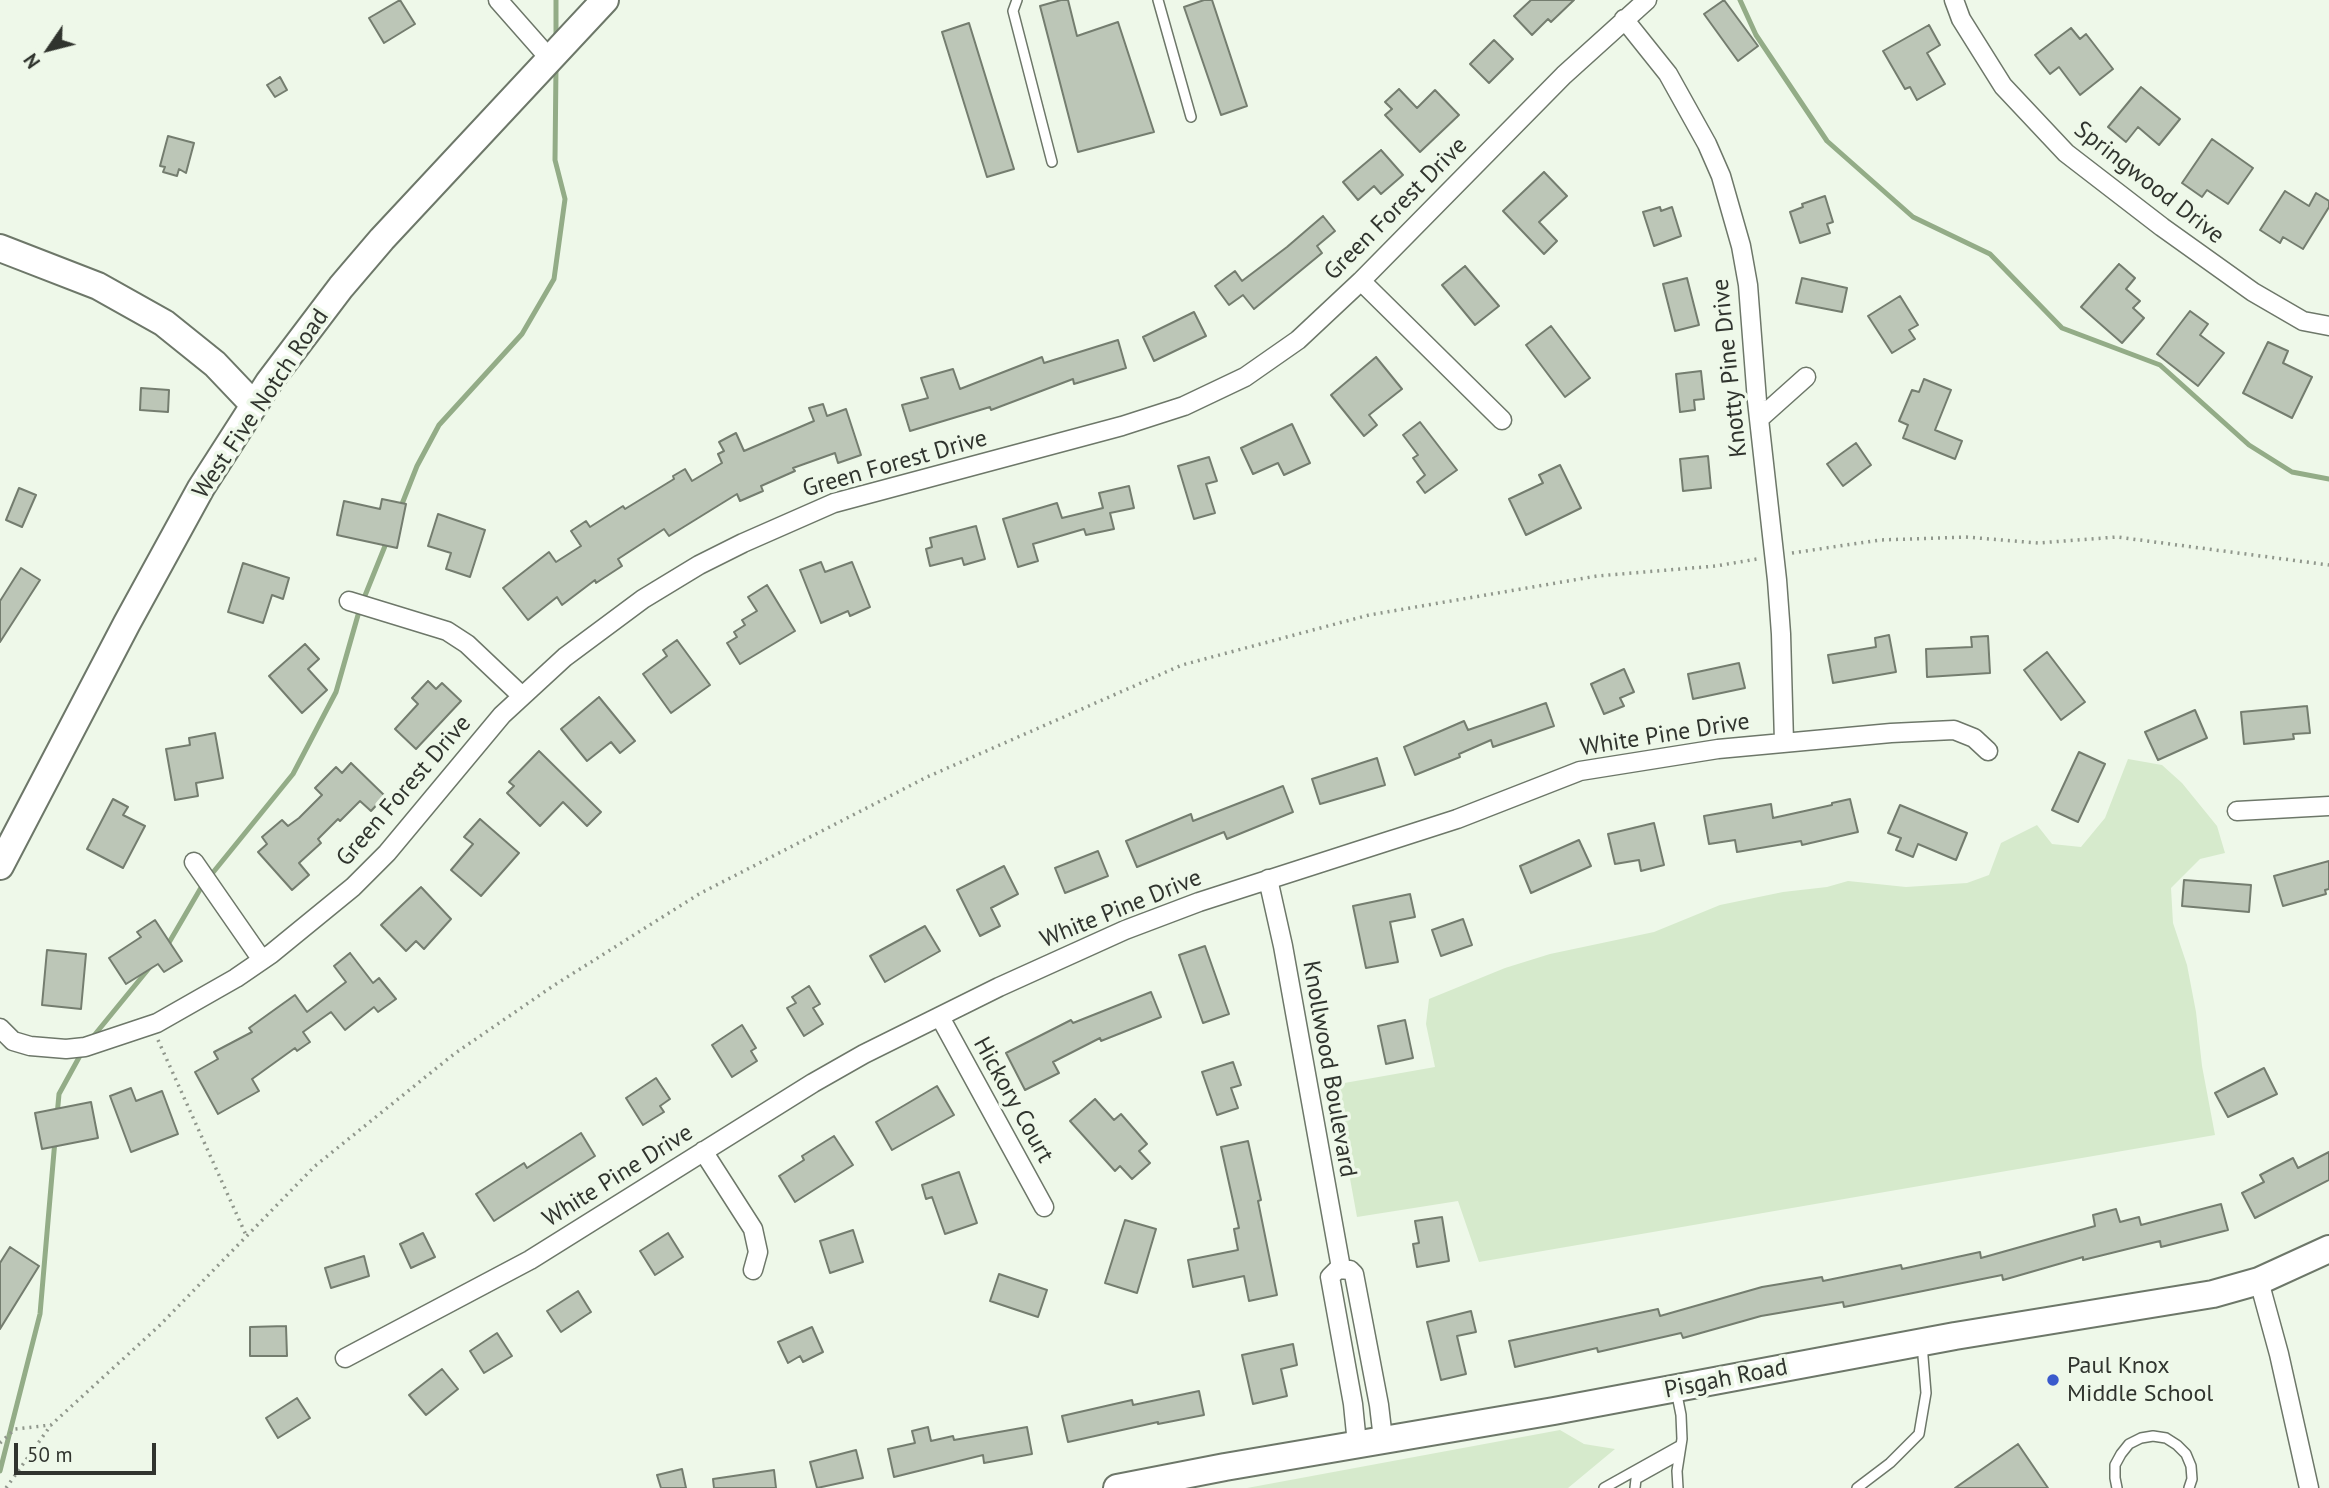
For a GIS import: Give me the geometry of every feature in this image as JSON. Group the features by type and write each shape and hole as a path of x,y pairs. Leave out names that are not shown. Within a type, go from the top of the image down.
{"street":[{"path":"498,0 550,59"},
{"name":"West Five Notch Road","path":"0,866 201,488 254,405 341,287 605,0"},
{"name":"Green Forest Drive","path":"0,1028 7,1042 66,1049 85,1046 151,1025 200,999 262,960 317,918 387,853 502,715 565,657 643,599 699,565 834,503 1122,426 1184,406 1216,393 1272,359 1298,340 1360,281 1564,75 1647,0"},
{"name":"Springwood Drive","path":"1954,0 1961,19 2003,86 2066,153 2162,227 2253,292 2303,321 2329,326"},
{"name":"Knotty Pine Drive","path":"1624,19 1668,74 1692,113 1721,176 1741,246 1748,285 1780,620 1784,742"},
{"path":"0,248 99,286 164,323 215,364 254,405"},
{"path":"1360,281 1502,420"},
{"path":"1759,419 1806,377"},
{"path":"349,601 447,631 467,644 522,696"},
{"name":"White Pine Drive","path":"345,1358 530,1260 813,1083 940,1017 1125,930 1268,879 1457,819 1580,771 1718,749 1891,733 1954,730 1974,737 1988,751"},
{"path":"2237,811 2329,806"},
{"path":"194,862 262,960"},
{"name":"Knollwood Boulevard","path":"1268,879 1283,946 1341,1268"},
{"name":"Hickory Court","path":"940,1017 1044,1207"},
{"path":"703,1151 753,1229 758,1252 753,1270"},
{"name":"Pisgah Road","path":"1117,1488 1178,1482 1383,1439 1922,1342 2213,1294 2259,1281 2329,1249"},
{"name":"Knollwood Boulevard","path":"1357,1444 1353,1404 1330,1277 1341,1268 1354,1274 1383,1439"},
{"path":"2259,1281 2279,1354 2309,1488"}],"lane":[{"path":"1017,0 1013,11 1052,162"},
{"path":"1158,0 1191,117"},
{"path":"1857,1488 1890,1463 1919,1434 1926,1393 1922,1342"},
{"path":"1676,1388 1681,1415 1680,1450 1676,1471 1678,1488"},
{"path":"2117,1488 2115,1465 2121,1454 2129,1444 2153,1436 2166,1438 2186,1454 2191,1466 2192,1479 2189,1488"},
{"path":"1604,1488 1680,1450"},
{"path":"1635,1488 1636,1479 1680,1450"}],"path":[{"path":"1790,553 1880,540 1966,537 2038,543 2117,537 2329,565"},
{"path":"6,1488 51,1425 151,1334 315,1166 454,1054 553,986 699,894 927,778 1182,665 1369,615 1597,576 1716,566 1762,558"},
{"path":"151,1025 246,1235"},
{"path":"0,1443 15,1429 51,1425"}],"green space":[{"path":"2128,759 2162,765 2182,783 2217,826 2225,853 2200,859 2171,888 2173,923 2187,965 2215,1135 1479,1262 1458,1201 1357,1217 1333,1085 1435,1067 1426,1024 1429,999 1505,968 1550,954 1654,932 1720,905 1848,881 1906,887 1967,883 1989,875 2001,843 2037,825 2052,844 2081,847 2105,818"},
{"path":"1560,1430 1584,1444 1615,1449 1568,1488 1247,1488"}],"building":[{"path":"400,0 415,24 384,43 369,18"},
{"path":"1068,0 1077,36 1118,22 1154,132 1078,152 1040,6"},
{"path":"1212,0 1247,106 1221,115 1184,7"},
{"path":"1531,0 1574,0 1551,22 1548,19 1532,35 1514,16"},
{"path":"1724,0 1758,46 1738,61 1704,14"},
{"path":"969,23 1014,169 987,177 942,32"},
{"path":"1929,25 1940,45 1927,53 1945,84 1917,100 1910,87 1905,89 1883,51"},
{"path":"2071,28 2080,39 2086,34 2113,69 2080,95 2059,67 2050,74 2035,55"},
{"path":"1494,40 1513,59 1489,83 1470,64"},
{"path":"280,77 287,90 275,97 267,85"},
{"path":"2141,87 2180,119 2159,145 2138,127 2126,142 2108,127"},
{"path":"1399,89 1417,108 1435,90 1459,115 1420,152 1385,115 1392,109 1385,102"},
{"path":"168,136 194,143 186,173 179,169 177,176 163,172 165,167 160,166"},
{"path":"2212,139 2253,168 2228,204 2207,190 2202,197 2182,183"},
{"path":"1381,150 1403,175 1381,194 1374,186 1358,200 1343,182"},
{"path":"1544,172 1567,196 1539,222 1557,241 1544,254 1503,211"},
{"path":"2285,191 2309,206 2316,193 2329,201 2329,207 2303,249 2283,237 2280,243 2260,230"},
{"path":"1825,196 1833,222 1827,224 1830,233 1800,243 1790,212 1803,207 1802,204"},
{"path":"1660,207 1661,211 1672,207 1681,236 1654,246 1643,212"},
{"path":"1323,216 1335,231 1317,246 1322,253 1254,309 1243,295 1229,305 1215,286 1235,271 1242,281"},
{"path":"2119,264 2135,278 2126,289 2140,301 2133,308 2144,318 2122,343 2081,307"},
{"path":"1465,266 1499,306 1475,325 1442,285"},
{"path":"1687,278 1699,325 1675,331 1663,284"},
{"path":"1802,278 1847,288 1842,312 1796,303"},
{"path":"1900,296 1918,325 1909,330 1915,339 1892,353 1868,316"},
{"path":"2190,311 2208,324 2200,335 2224,353 2198,386 2157,354"},
{"path":"1194,312 1206,336 1154,361 1143,337"},
{"path":"1551,326 1590,378 1565,397 1526,345"},
{"path":"1118,340 1126,368 1074,384 1073,379 991,410 990,407 910,431 902,405 928,398 921,378 953,369 960,389 1042,357 1044,363"},
{"path":"2268,342 2288,351 2283,363 2312,377 2292,418 2243,393"},
{"path":"1376,357 1402,389 1369,415 1377,425 1364,436 1331,395"},
{"path":"1701,371 1704,399 1694,400 1695,410 1680,412 1676,374"},
{"path":"1924,379 1951,390 1935,430 1962,441 1955,459 1903,438 1908,425 1899,421 1912,390 1919,392"},
{"path":"141,388 169,390 168,412 140,410"},
{"path":"823,404 827,416 846,409 861,455 838,463 835,453 793,468 795,471 761,486 763,491 740,501 737,494 669,536 664,529 618,559 622,566 596,583 595,580 562,605 557,597 528,620 503,588 549,552 556,562 581,546 571,531 586,521 590,527 623,506 625,509 674,479 673,476 685,469 692,481 722,463 718,454 724,451 719,442 736,433 744,451 814,421 809,408"},
{"path":"1420,422 1457,470 1425,493 1417,482 1425,475 1413,458 1418,455 1403,435"},
{"path":"1292,424 1310,463 1284,475 1278,463 1253,474 1241,448"},
{"path":"1856,443 1871,465 1843,486 1827,464"},
{"path":"1708,456 1711,488 1683,491 1680,459"},
{"path":"1209,457 1217,481 1206,484 1215,513 1194,519 1178,466"},
{"path":"1560,465 1581,508 1526,535 1509,499 1543,483 1539,475"},
{"path":"1129,486 1134,508 1110,513 1114,529 1086,535 1084,529 1033,544 1038,561 1018,567 1003,519 1057,503 1062,518 1103,508 1099,493"},
{"path":"19,488 36,495 22,527 6,520"},
{"path":"382,499 406,504 397,548 337,535 344,501 380,509"},
{"path":"438,514 485,530 470,577 446,569 451,553 428,546"},
{"path":"976,526 985,559 964,565 962,558 930,566 926,549 932,547 930,538"},
{"path":"821,562 825,572 852,562 870,607 850,616 848,611 821,623 800,570"},
{"path":"243,563 289,578 283,599 272,595 263,623 228,612"},
{"path":"21,568 40,580 0,642 0,601"},
{"path":"767,585 795,631 740,664 727,643 737,637 734,632 745,625 742,620 757,611 748,597"},
{"path":"1889,635 1896,672 1833,683 1828,655 1876,647 1875,638"},
{"path":"1988,636 1990,673 1927,677 1926,649 1972,647 1971,637"},
{"path":"677,640 710,685 671,713 643,674 667,656 663,650"},
{"path":"305,644 319,659 308,669 327,690 302,713 269,676"},
{"path":"2047,652 2085,702 2061,720 2024,670"},
{"path":"1739,663 1745,688 1693,699 1688,674"},
{"path":"1624,669 1634,692 1620,698 1624,706 1604,714 1591,684"},
{"path":"428,681 436,689 442,683 461,701 416,749 395,729 418,704 412,698"},
{"path":"599,697 635,741 620,753 611,742 587,761 561,729"},
{"path":"1546,703 1554,726 1493,747 1491,740 1459,754 1460,757 1415,775 1404,747 1464,721 1468,730"},
{"path":"2307,706 2310,733 2293,734 2294,739 2244,744 2241,712"},
{"path":"2195,710 2207,738 2158,760 2145,732"},
{"path":"215,733 223,778 196,783 198,796 175,800 166,749 190,745 189,738"},
{"path":"539,751 601,812 587,826 563,802 540,826 507,793 514,786 509,782"},
{"path":"2079,752 2105,764 2078,822 2052,810"},
{"path":"1377,758 1385,785 1320,804 1312,779"},
{"path":"351,763 385,796 371,811 360,801 318,839 321,843 299,863 309,875 292,890 258,852 267,844 262,837 282,820 288,826 299,818 322,795 315,788 336,767 342,773"},
{"path":"1283,786 1293,812 1227,839 1224,832 1137,867 1126,841 1191,814 1193,821"},
{"path":"113,799 128,807 123,815 145,826 123,868 87,849"},
{"path":"1850,799 1858,832 1802,845 1801,841 1737,852 1735,840 1709,844 1704,816 1771,804 1773,818"},
{"path":"1900,805 1967,833 1956,860 1918,844 1913,857 1896,850 1901,838 1888,833"},
{"path":"480,819 519,853 481,896 451,870 473,844 464,837"},
{"path":"1654,823 1664,865 1641,871 1639,860 1615,864 1608,834"},
{"path":"1579,840 1591,866 1531,893 1520,866"},
{"path":"1098,851 1108,876 1065,893 1055,868"},
{"path":"2329,861 2329,889 2325,890 2326,894 2283,906 2274,876"},
{"path":"1004,866 1018,894 991,908 1000,926 980,936 957,890"},
{"path":"2184,880 2251,885 2249,912 2182,906"},
{"path":"421,887 451,919 424,949 416,941 406,951 381,925"},
{"path":"1410,894 1415,917 1390,922 1398,962 1366,968 1353,906"},
{"path":"1463,919 1472,945 1441,956 1432,930"},
{"path":"155,920 182,961 164,972 158,964 126,984 109,958 141,937 137,932"},
{"path":"925,926 940,951 885,982 870,956"},
{"path":"1205,946 1229,1014 1203,1023 1179,955"},
{"path":"47,950 86,954 81,1009 42,1005"},
{"path":"350,953 373,983 379,978 396,999 378,1012 374,1007 345,1030 331,1012 303,1032 310,1042 297,1051 295,1048 252,1079 259,1091 218,1114 195,1072 218,1059 214,1052 252,1032 249,1028 295,995 307,1012 346,982 334,966"},
{"path":"809,986 820,1004 813,1008 823,1024 804,1036 787,1008 796,1003 792,997"},
{"path":"1151,992 1161,1017 1101,1041 1100,1038 1053,1062 1059,1073 1025,1090 1006,1053 1071,1020 1073,1023"},
{"path":"1405,1020 1413,1058 1386,1064 1378,1026"},
{"path":"742,1025 756,1048 751,1051 757,1061 732,1077 712,1045"},
{"path":"1233,1062 1241,1085 1231,1088 1238,1108 1217,1115 1202,1072"},
{"path":"2264,1068 2277,1094 2228,1117 2215,1093"},
{"path":"656,1078 670,1099 660,1106 664,1112 643,1125 626,1098"},
{"path":"937,1086 954,1115 892,1150 876,1122"},
{"path":"131,1088 136,1101 162,1091 178,1134 131,1152 110,1096"},
{"path":"1095,1099 1114,1120 1121,1114 1147,1144 1139,1151 1150,1163 1132,1179 1120,1166 1115,1171 1070,1121"},
{"path":"91,1102 98,1138 42,1149 35,1113"},
{"path":"581,1133 595,1156 494,1221 476,1194 524,1163 527,1168"},
{"path":"834,1136 853,1165 795,1202 779,1176 804,1160 802,1156"},
{"path":"1248,1141 1277,1295 1249,1301 1244,1276 1193,1287 1188,1260 1238,1250 1234,1229 1239,1228 1221,1147"},
{"path":"2329,1152 2329,1180 2255,1218 2242,1193 2264,1182 2260,1175 2293,1158 2298,1168"},
{"path":"959,1172 977,1223 945,1234 932,1197 926,1199 922,1185"},
{"path":"2221,1204 2228,1230 2161,1247 2160,1241 2083,1260 2083,1257 2003,1280 2002,1275 1844,1307 1843,1302 1761,1316 1683,1338 1681,1333 1598,1352 1597,1348 1515,1367 1509,1341 1658,1309 1660,1316 1762,1287 1822,1277 1823,1281 1901,1265 1902,1269 1980,1252 1981,1258 2095,1226 2093,1215 2116,1209 2120,1222 2139,1217 2141,1225"},
{"path":"1442,1217 1449,1261 1417,1267 1413,1244 1419,1243 1415,1221"},
{"path":"1125,1220 1156,1229 1137,1293 1105,1283"},
{"path":"853,1230 863,1262 830,1273 820,1241"},
{"path":"423,1233 435,1257 411,1268 400,1244"},
{"path":"668,1233 683,1257 655,1275 640,1251"},
{"path":"10,1247 39,1266 0,1329 0,1263"},
{"path":"364,1256 369,1276 331,1288 325,1268"},
{"path":"999,1274 1047,1290 1038,1317 990,1301"},
{"path":"578,1291 591,1312 561,1332 547,1311"},
{"path":"1471,1311 1476,1332 1457,1336 1466,1374 1441,1380 1427,1322"},
{"path":"286,1326 287,1356 250,1356 250,1327"},
{"path":"812,1327 823,1352 803,1362 800,1356 788,1363 778,1342"},
{"path":"497,1333 512,1356 484,1373 470,1351"},
{"path":"1293,1344 1297,1365 1281,1369 1287,1396 1253,1404 1242,1355"},
{"path":"442,1369 458,1389 426,1415 409,1395"},
{"path":"1199,1391 1204,1415 1068,1442 1062,1416 1132,1400 1133,1405"},
{"path":"297,1398 310,1418 278,1438 266,1418"},
{"path":"928,1427 931,1441 953,1436 954,1440 1027,1427 1032,1454 984,1463 983,1455 894,1477 888,1449 915,1443 912,1431"},
{"path":"2018,1444 2048,1488 1955,1488"},
{"path":"856,1450 863,1478 817,1488 810,1462"},
{"path":"682,1469 686,1488 661,1488 657,1475"},
{"path":"774,1470 776,1488 714,1488 713,1479"}],"waterway":[{"path":"556,0 556,39"},
{"path":"1740,0 1756,35 1827,141 1913,217 1990,254 2062,328 2160,365 2249,445 2292,472 2329,479"},
{"path":"400,509 417,466 439,425 522,334 554,279 565,199 555,160 556,66"},
{"path":"167,946 202,886 293,774 336,692 360,608 387,541"},
{"path":"92,1038 150,967"},
{"path":"57,1116 59,1094 82,1052"},
{"path":"0,1471 40,1314 55,1140"}],"place":[{"name":"Paul Knox Middle School","path":"2053,1380"}]}
